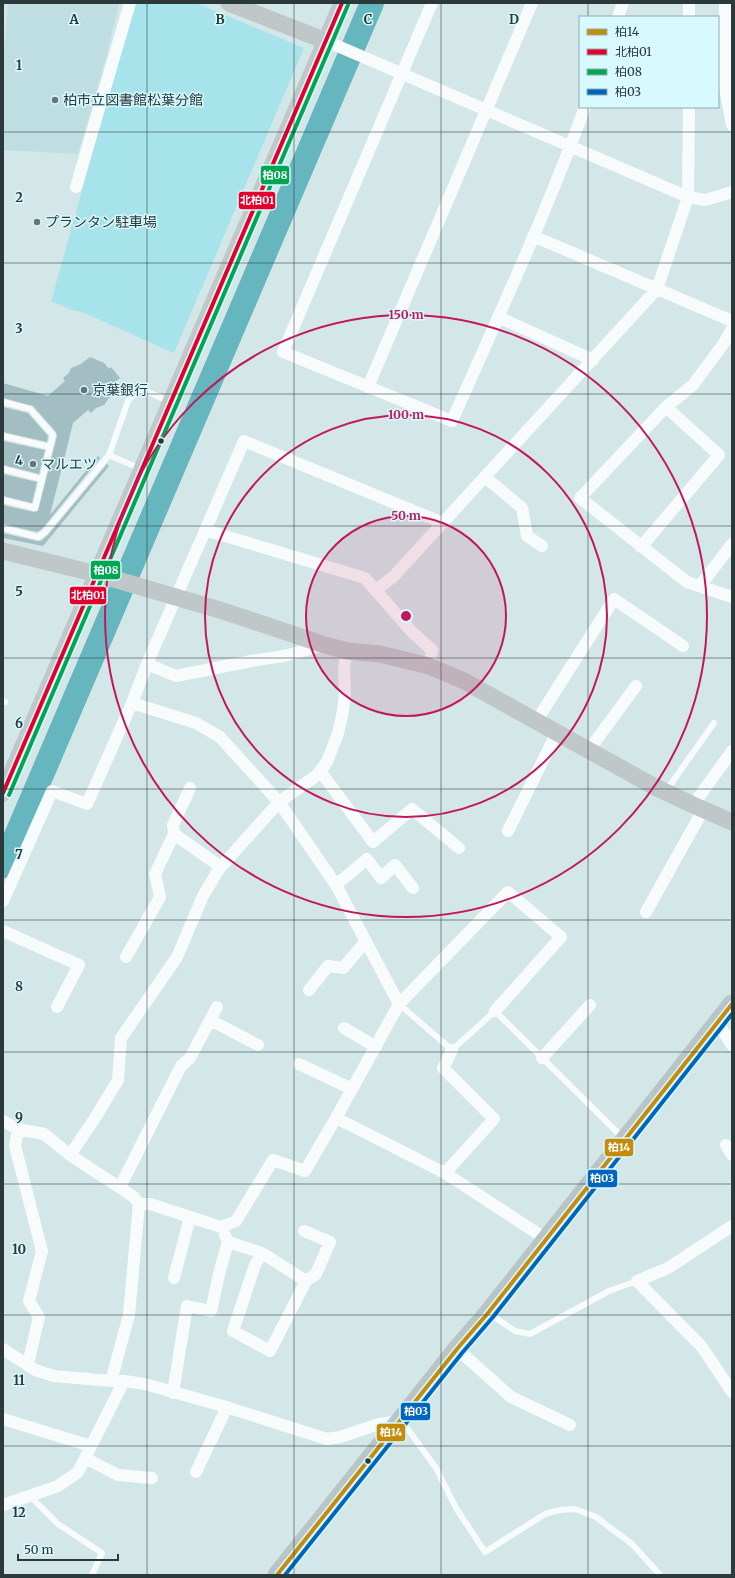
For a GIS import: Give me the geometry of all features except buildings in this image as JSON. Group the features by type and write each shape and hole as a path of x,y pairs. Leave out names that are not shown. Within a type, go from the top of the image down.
{"main road":[{"path":"285,1570 457,1349 732,1004"}],"street":[{"path":"76,188 130,3"},
{"path":"228,3 246,6 688,197 705,200 732,193"},
{"path":"3,793 342,3"},
{"path":"432,3 283,352 452,421 533,236 585,108"},
{"path":"368,387 532,3"},
{"path":"618,16 623,3"},
{"path":"689,3 689,16"},
{"path":"725,3 725,88 731,119"},
{"path":"376,590 393,577 657,289 688,197 689,108"},
{"path":"533,236 732,321"},
{"path":"498,317 592,360"},
{"path":"732,329 724,343 693,385 666,407 580,498 687,582 732,597"},
{"path":"641,547 718,454 666,407"},
{"path":"3,901 52,791 87,804 132,703 147,664 244,441 443,523"},
{"path":"486,477 522,508 527,536 542,546"},
{"path":"205,530 365,578 412,632 432,650 429,666"},
{"path":"700,586 732,544"},
{"path":"3,551 97,574 220,610 347,651 380,654 429,666 464,681 665,792 732,822"},
{"path":"537,720 614,599 683,646"},
{"path":"147,664 176,676 284,656 325,645"},
{"path":"70,1155 118,1080 121,1038 177,957 203,896 221,867 279,802 316,776 327,762 338,733 345,695 344,667 347,651"},
{"path":"589,750 636,686"},
{"path":"132,703 196,723 220,737 279,802 336,884 399,1004"},
{"path":"508,831 557,732"},
{"path":"646,912 698,807 732,751"},
{"path":"320,771 373,842 412,809 459,848"},
{"path":"126,957 160,897 155,874 174,834 173,825 190,788"},
{"path":"174,834 221,867"},
{"path":"336,884 367,858 381,878 394,865 412,888"},
{"path":"139,1204 150,1204 221,1227 236,1220 272,1160 305,1171 352,1090 399,1004 508,892 561,937 495,1011"},
{"path":"3,931 79,965 57,1007"},
{"path":"310,990 328,966 343,968 366,941"},
{"path":"542,1058 590,1005"},
{"path":"120,1187 182,1066 190,1058 217,1007"},
{"path":"210,1020 258,1045"},
{"path":"718,1023 732,1045"},
{"path":"344,1028 376,1047"},
{"path":"445,1173 494,1119 443,1068 452,1050"},
{"path":"299,1064 352,1090"},
{"path":"336,1118 445,1173 546,1239"},
{"path":"3,1121 18,1129 44,1134 70,1155 134,1197 139,1204 128,1315 111,1381"},
{"path":"18,1129 15,1146 42,1251 29,1301 38,1318 28,1364"},
{"path":"174,1278 190,1217"},
{"path":"732,1226 668,1268 637,1281 702,1347 732,1392"},
{"path":"173,1393 188,1306 211,1311 228,1242 221,1227"},
{"path":"262,1253 255,1265 233,1331 270,1350 306,1281 316,1274 330,1242 304,1231"},
{"path":"228,1242 262,1253 306,1281"},
{"path":"3,1349 35,1370 54,1376 145,1384 326,1439 340,1437 380,1424 401,1420"},
{"path":"457,1349 512,1398 570,1425"},
{"path":"3,1505 58,1486 78,1472 124,1381"},
{"path":"196,1472 227,1408"},
{"path":"3,1420 91,1446"},
{"path":"85,1458 118,1475 152,1478"}],"lane":[{"path":"3,528 38,536 45,532 109,455 128,401 139,390 144,390 171,402"},
{"path":"3,402 30,409 53,435 35,508 3,500"},
{"path":"3,436 50,448"},
{"path":"109,455 142,470"},
{"path":"3,470 42,479"},
{"path":"665,792 714,723"},
{"path":"399,1004 452,1050 495,1011 625,1140"},
{"path":"488,1312 515,1331 530,1334 609,1291 637,1281"},
{"path":"401,1420 436,1468 456,1508 485,1552 545,1514 560,1510 575,1509 596,1517 632,1544 660,1575"},
{"path":"29,1495 58,1524 102,1553 92,1575"}],"shaded area":[{"path":"8,3 119,3 107,54 78,154 3,150 3,67"},
{"path":"134,3 196,3 304,48 174,353 80,311 51,302"}],"waterway":[{"path":"3,866 372,3"}],"transit line":[{"name":"北柏01","path":"3,793 342,3"},
{"name":"柏08","path":"9,795 348,5"},
{"name":"柏14","path":"277,1575 457,1349 488,1313 732,1004"},
{"name":"柏03","path":"285,1575 462,1353 493,1317 732,1014"}],"place":[{"name":"柏市立図書館松葉分館","path":"55,100"},
{"name":"プランタン駐車場","path":"37,222"},
{"name":"京葉銀行","path":"84,390"},
{"name":"マルエツ","path":"33,464"}]}
